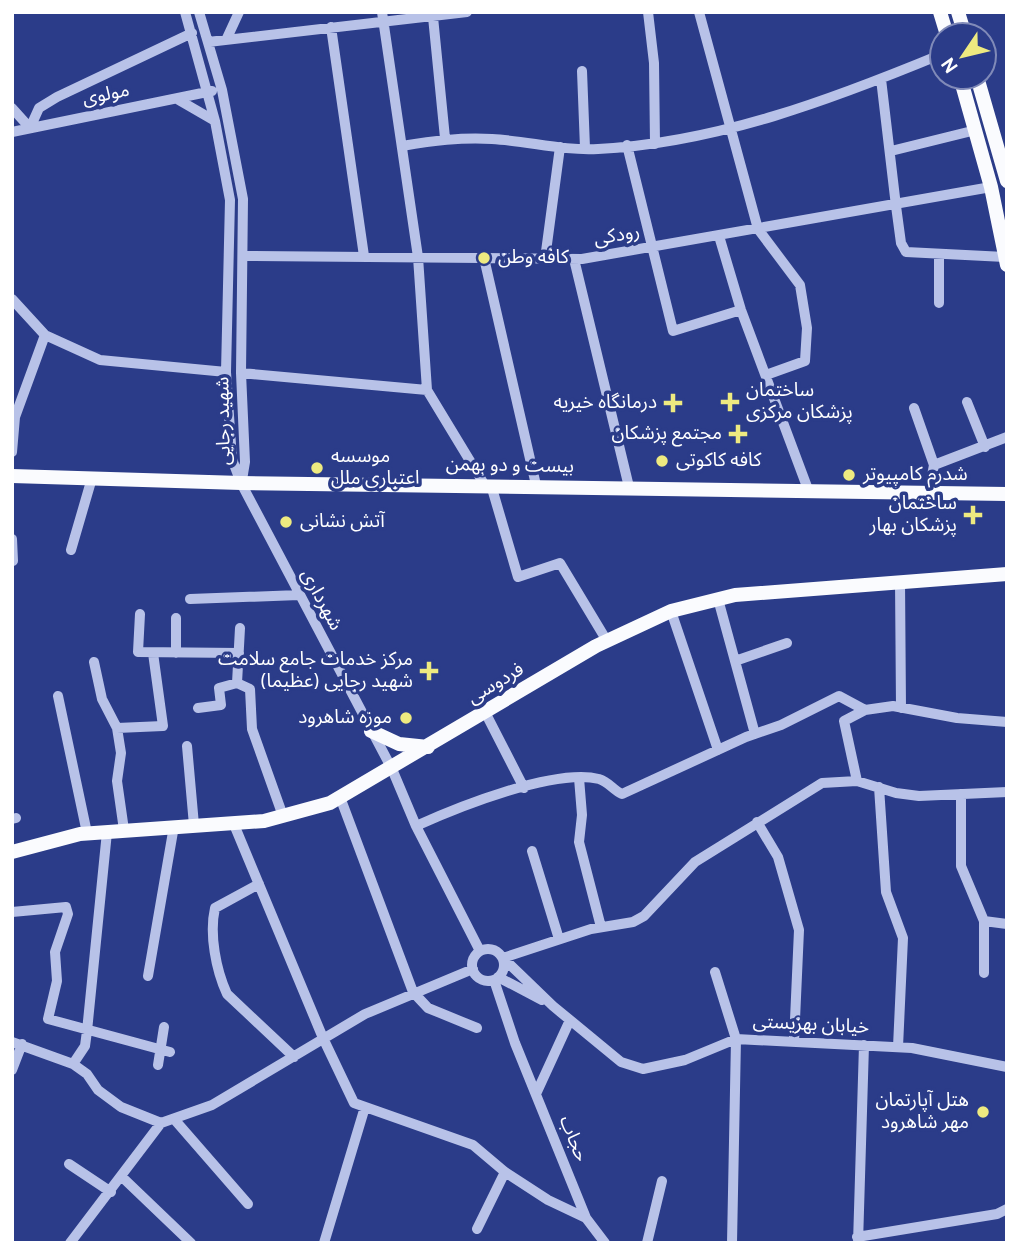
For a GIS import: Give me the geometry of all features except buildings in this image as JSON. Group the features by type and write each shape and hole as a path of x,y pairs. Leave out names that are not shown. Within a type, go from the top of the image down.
{"main road":[{"path":"964,91 991,187 1006,261"},
{"path":"981,91 1007,181"},
{"name":"بیست و دو بهمن","path":"12,476 241,483 488,484 1007,494"},
{"name":"فردوسی","path":"12,852 87,833 283,816 340,797 607,641 671,611 735,595 1007,574"},
{"path":"371,730 399,744 428,747"}],"street":[{"name":"شهید رجایی","path":"185,12 215,121 230,200 226,372 232,458 241,483"},
{"name":"شهید رجایی","path":"199,12 222,89 243,199 240,373 245,462 241,483"},
{"path":"227,38 239,12"},
{"path":"208,42 331,27 383,17 433,17 467,12"},
{"path":"648,12 654,63 655,144"},
{"path":"699,12 758,229 800,285 807,328 805,361 766,375"},
{"path":"383,17 418,257 427,390 488,484 518,577 560,563 607,641"},
{"path":"433,17 446,138"},
{"path":"331,27 364,256"},
{"path":"12,108 30,128 39,108 57,97 192,33"},
{"path":"402,146 446,138 493,139 585,149 655,144 809,106 928,60"},
{"path":"582,71 585,149"},
{"path":"881,79 901,243 906,252 1006,261"},
{"name":"مولوی","path":"12,132 222,89"},
{"path":"177,99 215,121"},
{"path":"891,150 976,130"},
{"path":"627,145 673,331 741,310"},
{"path":"545,259 560,147"},
{"name":"رودکی","path":"244,256 574,259 896,206 991,187"},
{"path":"719,236 741,310 809,492"},
{"path":"939,256 939,303"},
{"path":"484,258 536,485"},
{"path":"574,259 629,487"},
{"path":"12,299 45,335 100,360 226,372"},
{"path":"12,452 14,417 45,335"},
{"path":"240,373 427,390"},
{"path":"967,402 985,447"},
{"path":"914,408 934,465 929,492"},
{"path":"934,465 1007,437"},
{"path":"71,550 92,478"},
{"name":"شهرداری","path":"241,483 392,769"},
{"path":"12,540 13,561"},
{"path":"900,581 901,708"},
{"path":"190,599 299,595"},
{"path":"718,599 755,734"},
{"path":"671,611 718,750"},
{"path":"140,614 138,652 239,653"},
{"path":"176,618 176,653"},
{"path":"237,683 240,628"},
{"path":"735,661 787,643"},
{"path":"117,728 163,726 153,653"},
{"path":"93,662 102,699 117,728 121,753 117,781 124,830"},
{"path":"198,708 221,705 219,688 237,683 250,689 252,729 283,816"},
{"path":"416,826 466,803 524,788 579,778 599,779 622,794 718,750 781,725 839,695 865,710"},
{"path":"58,696 87,833"},
{"path":"857,781 844,721 865,710 901,708 957,718 1007,722"},
{"path":"485,712 524,788"},
{"path":"187,746 194,825"},
{"path":"392,769 416,826 480,951"},
{"path":"579,778 582,815 579,842 601,927"},
{"path":"503,958 601,927 633,922 644,916 695,862 822,783 857,781 919,796 997,790 1007,792"},
{"path":"879,787 886,892 903,938 898,1047"},
{"path":"961,794 961,866 984,920 984,973"},
{"path":"340,797 413,992 428,1008 477,1028"},
{"path":"233,822 323,1038 355,1103 473,1146 505,1172 548,1200 586,1218"},
{"path":"757,822 778,857 799,930 794,1042"},
{"path":"148,976 174,826"},
{"path":"73,1064 85,1046 107,831"},
{"path":"532,851 559,939"},
{"path":"259,884 215,908 212,919 220,980 227,994 294,1057"},
{"path":"12,912 66,906 68,914 55,952 57,981 48,1019 165,1051"},
{"path":"984,920 1007,924"},
{"path":"70,1243 161,1123 212,1105 323,1038 413,992 473,969 492,979 504,968 503,958 490,949 480,951 474,959 473,969"},
{"name":"خیابان بهزیستی","path":"503,958 553,1006 621,1062 643,1069 705,1053 736,1039 898,1047 1007,1067"},
{"path":"715,972 736,1039 733,1073 735,1220 732,1243"},
{"name":"خیابان بهزیستی","path":"492,979 553,1006"},
{"name":"حجاب","path":"492,979 586,1218 606,1243"},
{"path":"536,1094 570,1020"},
{"path":"158,1065 165,1051 164,1027"},
{"path":"12,1070 17,1043 73,1064 88,1074 98,1090 121,1107 161,1123"},
{"path":"864,1045 857,1240 903,1229 997,1214 1007,1209"},
{"path":"324,1243 365,1107"},
{"path":"174,1119 248,1204"},
{"path":"69,1164 111,1192"},
{"path":"477,1229 505,1172"},
{"path":"121,1176 191,1243"},
{"path":"647,1243 662,1181"},
{"path":"903,1229 907,1243"}],"place":[{"name":"کافه وطن","path":"484,258"},
{"name":"ساختمان پزشکان مرکزی","path":"730,402"},
{"name":"درمانگاه خیریه","path":"673,403"},
{"name":"مجتمع پزشکان","path":"738,434"},
{"name":"کافه کاکوتی","path":"662,461"},
{"name":"موسسه اعتباری ملل","path":"317,468"},
{"name":"شدرم کامپیوتر","path":"849,475"},
{"name":"ساختمان پزشکان بهار","path":"973,515"},
{"name":"آتش نشانی","path":"286,522"},
{"name":"مرکز خدمات جامع سلامت شهید رجایی (عظیما)","path":"429,671"},
{"name":"موزه شاهرود","path":"406,718"},
{"name":"هتل آپارتمان مهر شاهرود","path":"983,1112"}]}
